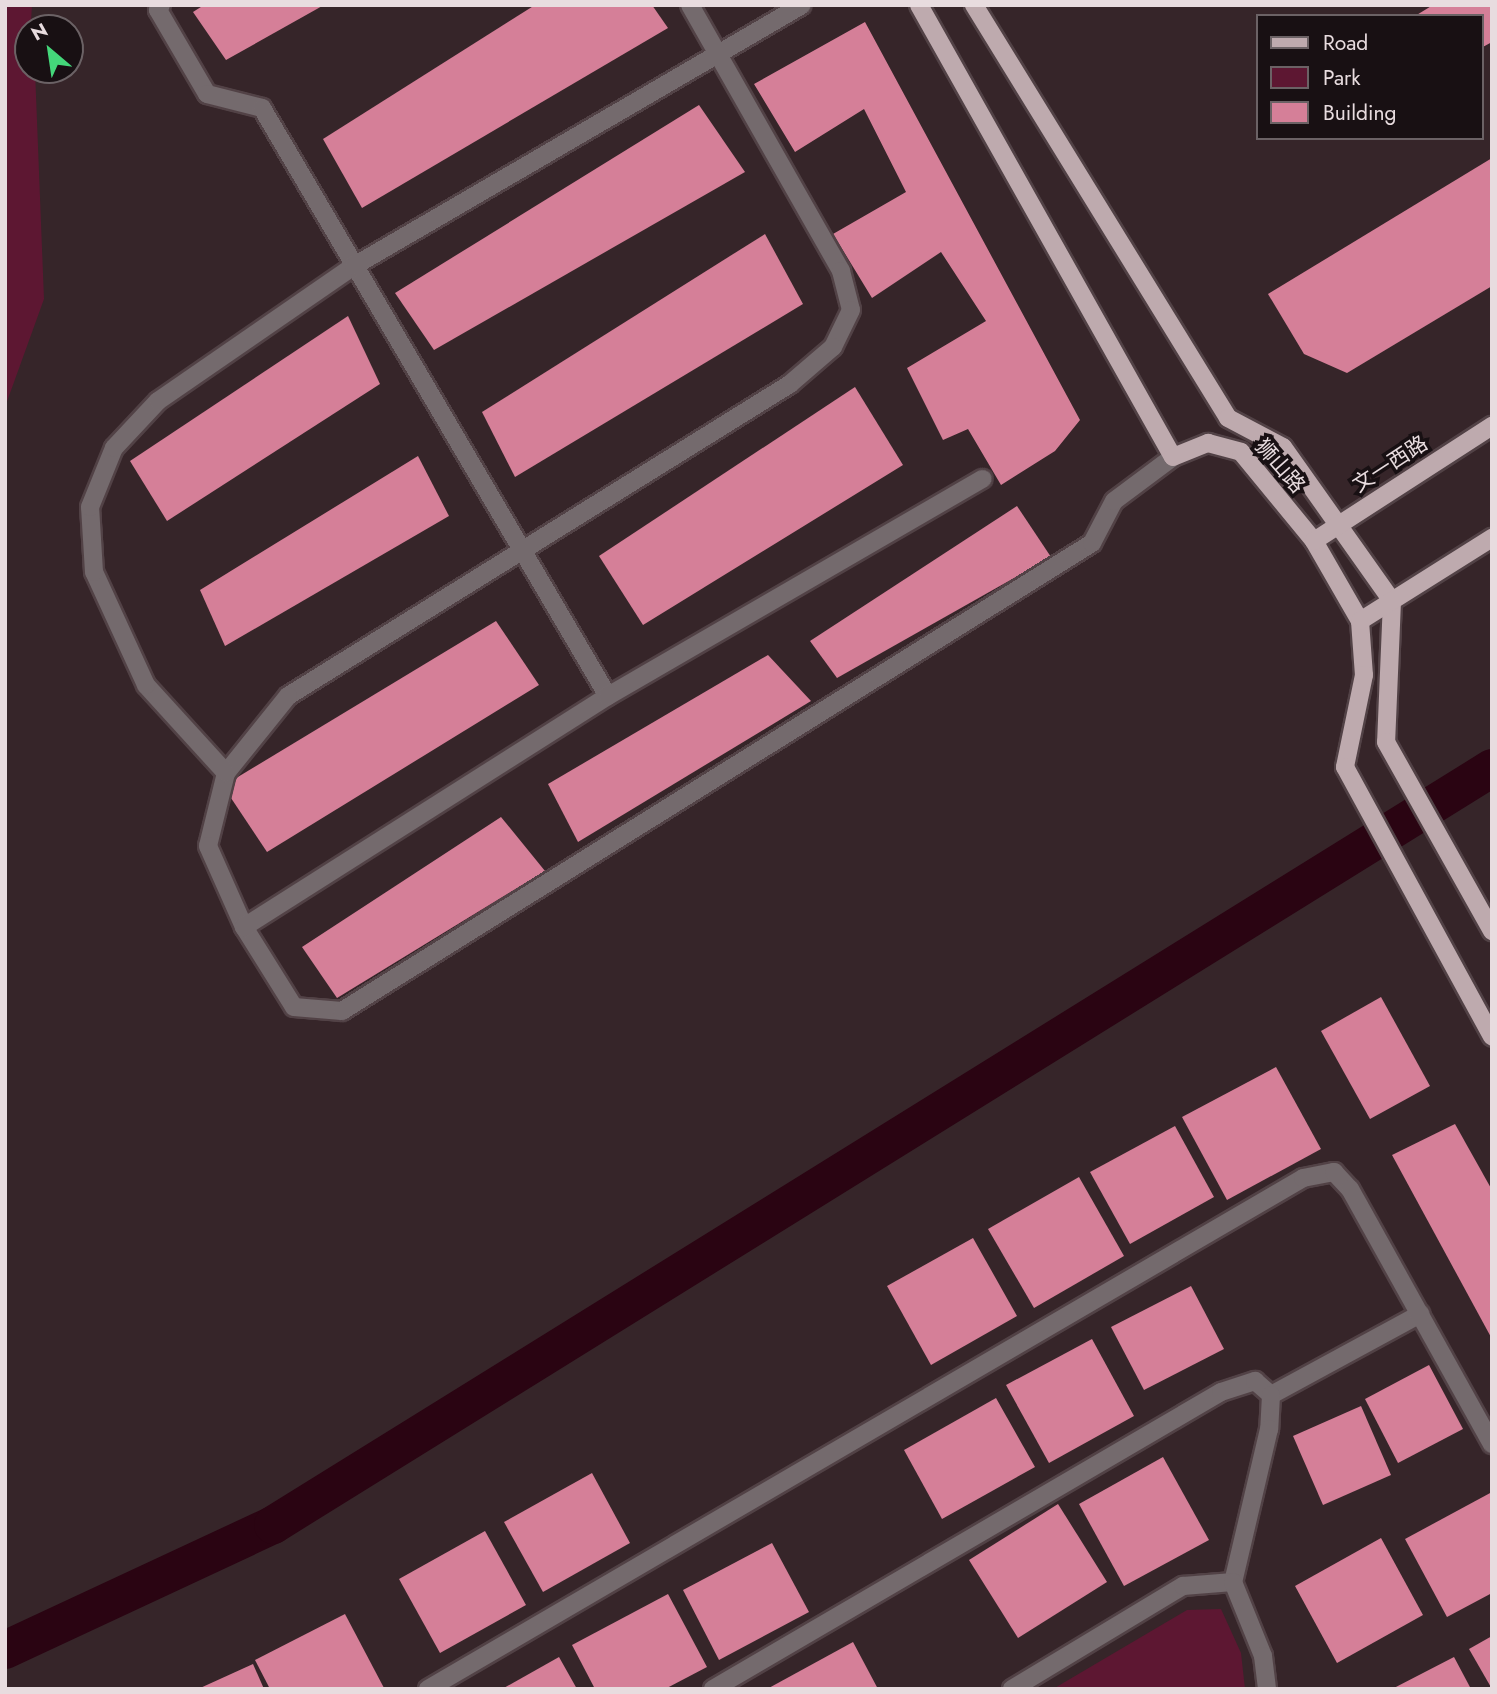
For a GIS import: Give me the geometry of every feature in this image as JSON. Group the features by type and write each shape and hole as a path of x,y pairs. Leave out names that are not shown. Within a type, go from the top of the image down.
{"main road":[{"path":"919,5 1173,457"},
{"name":"狮山路","path":"974,5 1228,418 1283,447 1340,523 1392,601"},
{"name":"文一西路","path":"1314,541 1492,426"},
{"name":"狮山路","path":"1173,457 1208,443 1241,452 1314,541 1360,621 1364,676 1345,767 1492,1037"},
{"path":"1360,621 1492,538"},
{"path":"1392,601 1386,742 1492,930"}],"lane":[{"path":"161,5 158,10 207,94 262,108 519,552 608,696"},
{"path":"690,5 841,271 851,310 833,347 790,384 288,696 226,773 208,846 244,927 294,1007 342,1010 1092,543 1114,501 1173,457"},
{"path":"226,773 146,685 94,572 90,507 114,448 158,401 354,266 802,5"},
{"path":"244,927 608,696 983,479"},
{"path":"428,1689 1303,1178 1334,1172 1350,1189 1492,1444"},
{"path":"1272,1395 1420,1314"},
{"path":"713,1689 1221,1392 1255,1381 1272,1395"},
{"path":"1267,1689 1263,1656 1233,1582 1269,1429 1272,1395"},
{"path":"1012,1689 1183,1586 1233,1582"}],"green space":[{"path":"5,5 32,5 31,14 14,14 14,84 36,84 44,299 5,407"},
{"path":"1221,1609 1241,1653 1245,1689 1053,1689 1187,1610"}],"building":[{"path":"204,5 324,5 226,60 193,12"},
{"path":"535,5 652,5 668,28 362,208 323,139"},
{"path":"1433,5 1492,5 1492,42 1483,47 1483,14 1418,14"},
{"path":"865,22 1080,420 1055,451 1001,485 968,429 943,440 907,368 986,321 941,252 872,298 833,234 906,192 864,109 795,152 754,84"},
{"path":"699,105 745,172 434,350 395,293"},
{"path":"1492,158 1492,286 1347,373 1304,354 1268,294"},
{"path":"765,234 803,304 515,477 482,412"},
{"path":"348,316 380,384 167,521 130,461"},
{"path":"855,387 903,465 643,625 599,556"},
{"path":"418,456 449,516 225,646 200,590"},
{"path":"1017,506 1051,557 837,678 810,641"},
{"path":"496,621 539,685 267,852 223,786"},
{"path":"768,655 811,701 578,842 548,784"},
{"path":"501,817 545,871 337,998 302,947"},
{"path":"1381,997 1430,1086 1370,1119 1321,1031"},
{"path":"1276,1067 1321,1149 1227,1200 1182,1117"},
{"path":"1455,1124 1492,1190 1492,1339 1392,1155"},
{"path":"1175,1126 1214,1197 1130,1244 1090,1172"},
{"path":"1079,1177 1124,1256 1034,1308 988,1229"},
{"path":"973,1238 1017,1316 931,1365 887,1286"},
{"path":"1191,1286 1224,1349 1144,1390 1111,1327"},
{"path":"1092,1339 1134,1416 1049,1463 1006,1385"},
{"path":"1429,1365 1463,1429 1398,1463 1365,1399"},
{"path":"996,1398 1035,1467 942,1519 904,1450"},
{"path":"1361,1406 1391,1475 1323,1505 1293,1436"},
{"path":"1163,1457 1209,1540 1124,1586 1079,1504"},
{"path":"592,1473 630,1543 543,1592 504,1522"},
{"path":"1492,1492 1492,1593 1447,1617 1405,1539"},
{"path":"1058,1504 1107,1582 1018,1638 969,1560"},
{"path":"485,1531 526,1605 440,1653 399,1579"},
{"path":"1381,1538 1423,1615 1337,1663 1295,1586"},
{"path":"772,1543 809,1612 719,1660 683,1590"},
{"path":"668,1594 707,1667 665,1689 595,1689 572,1645"},
{"path":"345,1614 384,1688 270,1689 255,1660"},
{"path":"1492,1636 1492,1689 1469,1649"},
{"path":"853,1642 878,1689 767,1689"},
{"path":"559,1657 577,1689 502,1689"},
{"path":"1454,1657 1471,1689 1392,1689"},
{"path":"253,1664 264,1689 198,1689"}],"waterway":[{"path":"5,1650 273,1525 1492,768"}]}
